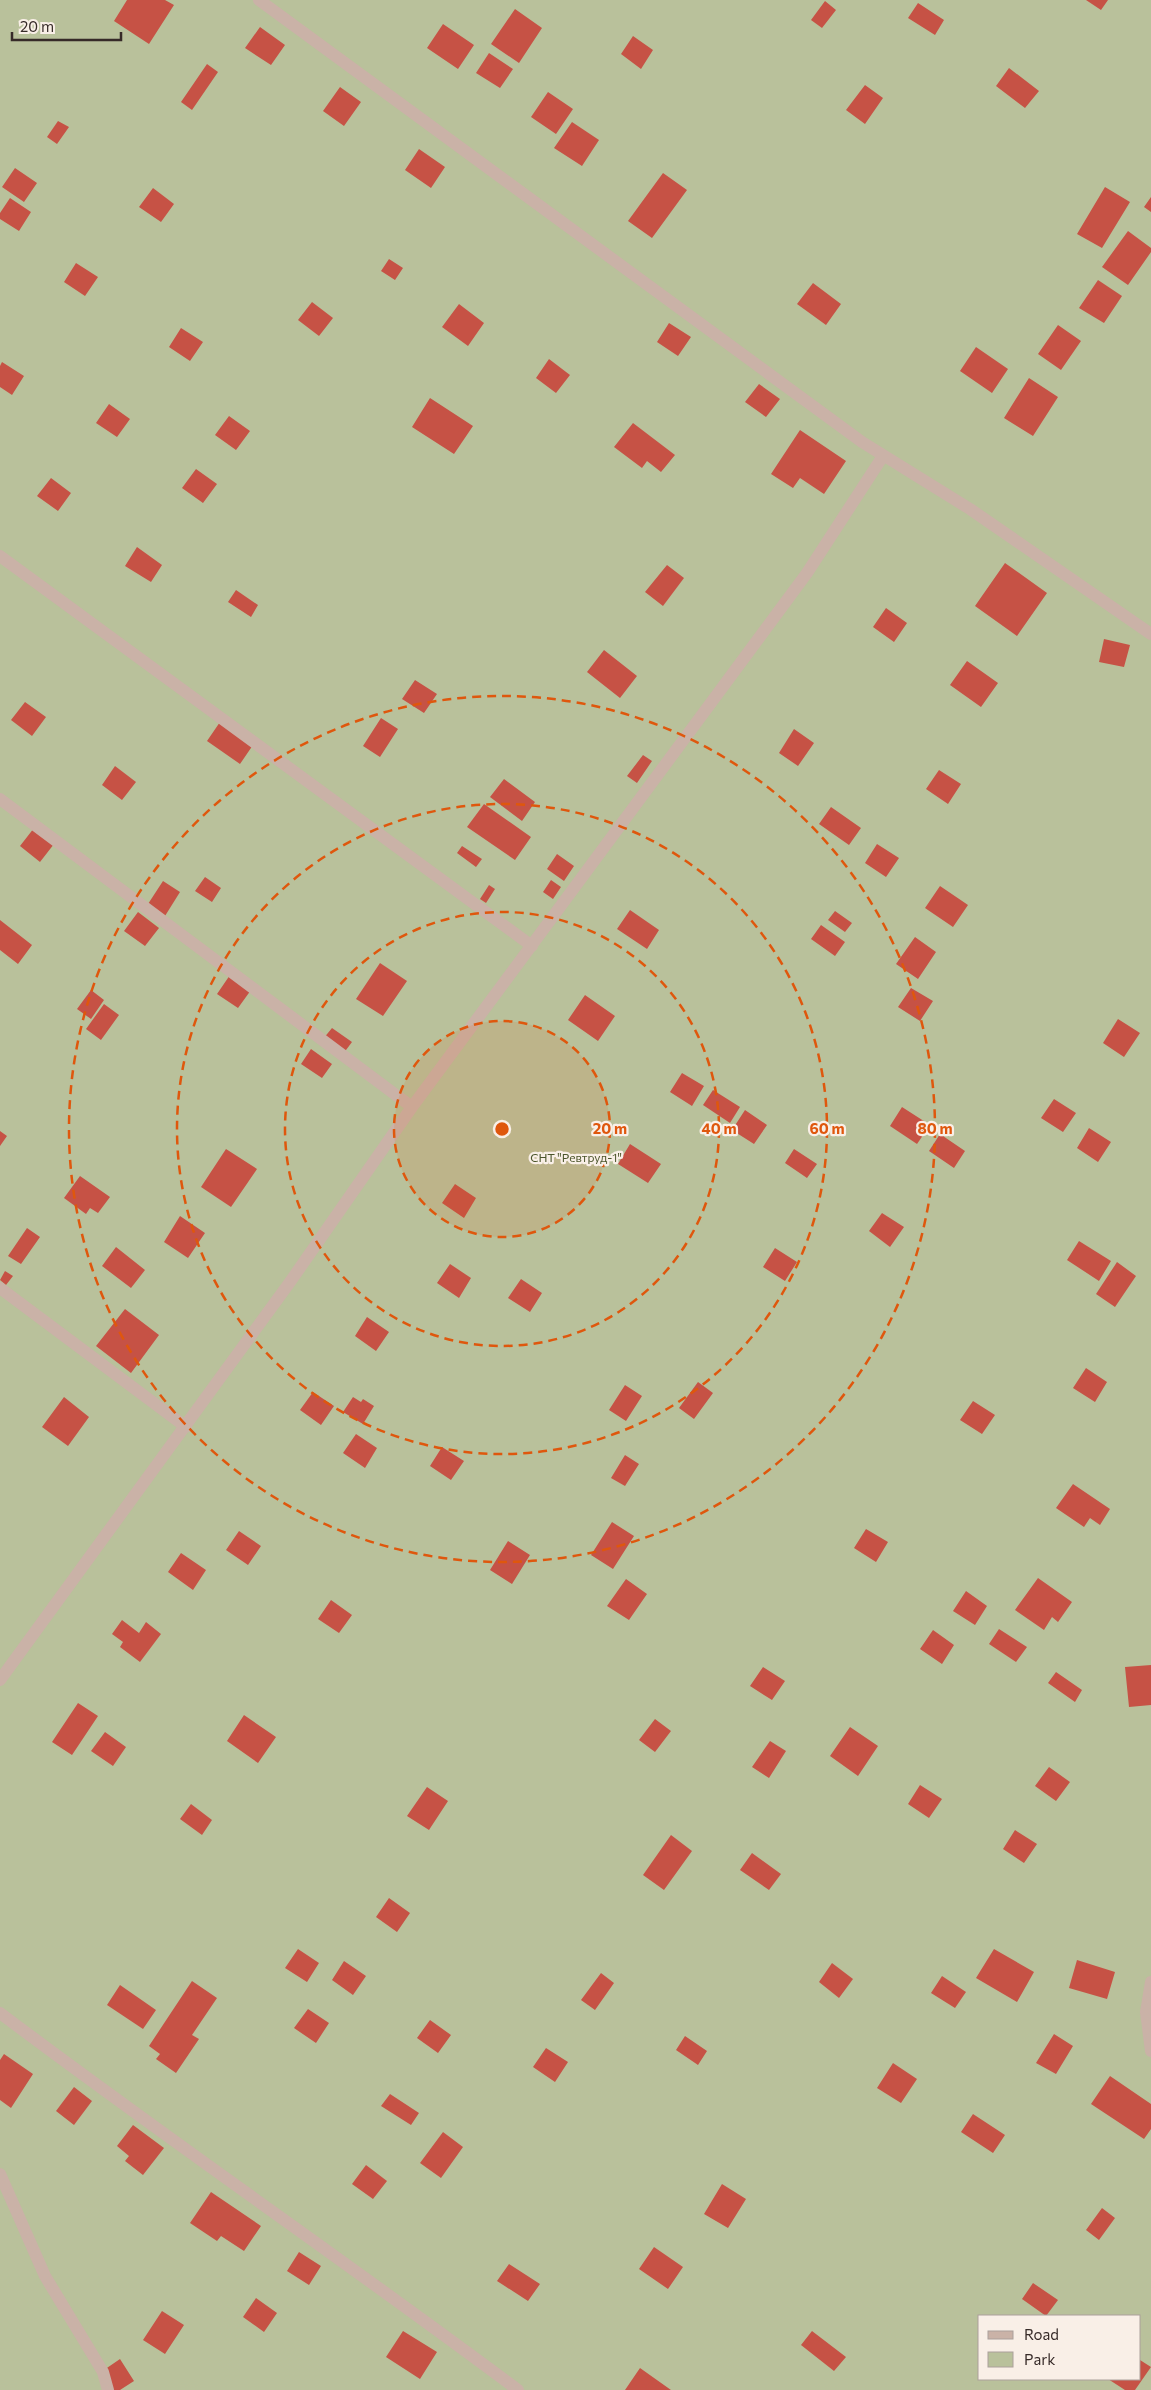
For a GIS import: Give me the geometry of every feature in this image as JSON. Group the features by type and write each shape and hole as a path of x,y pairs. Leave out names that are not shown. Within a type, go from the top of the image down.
{"street":[{"path":"259,0 883,456 970,509 1151,634"},
{"path":"0,1680 186,1427 412,1107 807,573 883,456"},
{"path":"0,556 532,946"},
{"path":"0,799 412,1107"},
{"path":"0,1288 186,1427"},
{"path":"1151,1982 1146,2012 1151,2051"},
{"path":"0,2013 129,2110 450,2339 518,2390"},
{"path":"0,2174 45,2276 103,2372 108,2390"}],"green space":[{"name":"СНТ \"Ревтруд-1\"","path":"0,0 1151,0 1151,2390 0,2390"}],"building":[{"path":"127,0 165,0 174,5 149,44 114,21"},
{"path":"1086,0 1108,0 1101,10"},
{"path":"825,1 836,10 822,28 811,20"},
{"path":"918,3 944,20 935,35 908,18"},
{"path":"515,9 542,28 519,63 491,44"},
{"path":"443,24 474,45 458,69 427,48"},
{"path":"260,27 285,45 271,65 245,48"},
{"path":"633,36 653,50 641,69 621,54"},
{"path":"489,53 513,69 500,88 476,73"},
{"path":"207,64 218,72 192,110 181,102"},
{"path":"1009,68 1039,91 1025,108 996,86"},
{"path":"865,85 883,98 865,124 846,110"},
{"path":"340,87 361,102 344,126 323,111"},
{"path":"548,92 573,109 556,134 531,117"},
{"path":"58,121 69,127 57,144 47,137"},
{"path":"572,122 599,140 582,166 554,148"},
{"path":"419,149 445,167 431,188 405,170"},
{"path":"15,168 37,183 24,202 2,187"},
{"path":"663,173 687,190 652,238 628,221"},
{"path":"1105,187 1130,202 1102,248 1077,234"},
{"path":"153,188 174,204 161,222 139,207"},
{"path":"1151,197 1151,212 1144,207"},
{"path":"10,198 31,212 19,231 0,219 0,213"},
{"path":"1128,231 1151,248 1151,252 1128,285 1102,267"},
{"path":"389,259 403,268 395,280 381,271"},
{"path":"76,263 98,277 85,296 64,282"},
{"path":"1098,280 1122,296 1104,323 1079,308"},
{"path":"813,283 841,304 826,325 797,304"},
{"path":"312,302 333,318 319,336 298,320"},
{"path":"459,304 484,323 468,346 442,327"},
{"path":"669,323 691,337 678,356 657,342"},
{"path":"1058,325 1081,341 1061,370 1038,354"},
{"path":"181,328 203,342 190,361 169,347"},
{"path":"976,347 1008,369 992,393 960,371"},
{"path":"549,359 570,375 556,393 536,378"},
{"path":"2,362 24,376 12,395 0,387 0,366"},
{"path":"1029,378 1058,397 1033,436 1004,418"},
{"path":"759,384 780,399 766,417 745,402"},
{"path":"430,398 473,426 454,454 412,427"},
{"path":"109,404 130,419 117,437 96,423"},
{"path":"229,416 250,431 236,450 215,435"},
{"path":"633,423 675,455 661,472 647,461 642,468 614,447"},
{"path":"800,430 846,461 824,494 800,478 793,488 771,474"},
{"path":"196,469 217,484 203,503 182,488"},
{"path":"51,478 71,493 58,511 37,496"},
{"path":"137,547 162,565 151,582 125,566"},
{"path":"1005,563 1047,593 1017,636 975,606"},
{"path":"667,565 684,578 663,606 645,592"},
{"path":"236,590 258,605 251,617 228,602"},
{"path":"886,608 907,623 894,642 873,627"},
{"path":"1104,639 1130,645 1124,667 1099,662"},
{"path":"604,650 637,676 620,698 587,672"},
{"path":"967,661 998,683 981,707 950,685"},
{"path":"415,680 437,694 424,713 402,699"},
{"path":"25,702 46,717 32,736 11,720"},
{"path":"381,718 398,729 380,757 363,746"},
{"path":"220,722 253,745 240,764 207,741"},
{"path":"794,729 814,743 798,766 779,753"},
{"path":"643,755 652,761 637,783 627,776"},
{"path":"115,766 136,782 122,800 102,785"},
{"path":"939,770 961,784 948,804 926,789"},
{"path":"504,779 535,802 522,821 490,797"},
{"path":"484,804 531,837 515,860 467,827"},
{"path":"831,807 861,828 849,845 819,824"},
{"path":"34,828 54,844 40,862 20,846"},
{"path":"877,844 899,858 886,877 865,863"},
{"path":"462,846 482,859 476,867 457,853"},
{"path":"557,854 574,866 564,881 547,869"},
{"path":"205,877 221,888 212,902 195,891"},
{"path":"551,880 561,887 553,899 543,892"},
{"path":"163,881 180,892 165,916 148,904"},
{"path":"489,885 495,889 486,903 480,899"},
{"path":"940,886 968,905 953,927 925,908"},
{"path":"630,910 659,930 647,949 617,929"},
{"path":"835,911 852,923 845,932 828,920"},
{"path":"138,912 159,928 145,946 124,931"},
{"path":"0,920 32,945 18,964 0,950"},
{"path":"821,925 845,942 835,956 811,939"},
{"path":"915,937 936,952 918,979 896,964"},
{"path":"380,963 407,981 383,1016 356,999"},
{"path":"230,975 251,990 238,1008 217,994"},
{"path":"911,988 933,1001 920,1021 898,1007"},
{"path":"91,990 104,1000 91,1019 77,1009"},
{"path":"585,995 615,1016 598,1041 568,1020"},
{"path":"104,1004 119,1015 101,1040 86,1029"},
{"path":"1118,1019 1140,1033 1124,1057 1103,1043"},
{"path":"332,1028 352,1042 343,1054 323,1039"},
{"path":"311,1049 332,1064 322,1078 301,1064"},
{"path":"682,1073 704,1086 692,1106 670,1092"},
{"path":"713,1090 740,1107 730,1123 703,1105"},
{"path":"1054,1099 1076,1113 1063,1132 1041,1118"},
{"path":"902,1107 930,1125 917,1144 890,1126"},
{"path":"745,1110 767,1125 754,1144 732,1130"},
{"path":"1089,1128 1111,1142 1098,1162 1077,1148"},
{"path":"0,1131 7,1136 0,1146"},
{"path":"940,1134 965,1151 954,1168 929,1151"},
{"path":"630,1144 661,1164 648,1183 618,1164"},
{"path":"226,1149 257,1169 231,1207 201,1187"},
{"path":"794,1149 817,1164 807,1178 785,1163"},
{"path":"80,1176 110,1197 98,1213 90,1208 86,1214 64,1198"},
{"path":"455,1184 476,1198 464,1218 442,1203"},
{"path":"882,1213 904,1227 890,1247 869,1231"},
{"path":"180,1216 205,1233 188,1258 164,1242"},
{"path":"27,1228 40,1237 21,1264 8,1256"},
{"path":"1079,1241 1111,1261 1099,1281 1067,1260"},
{"path":"116,1247 145,1270 131,1288 102,1266"},
{"path":"775,1248 797,1262 785,1281 763,1267"},
{"path":"1117,1262 1136,1276 1115,1307 1096,1294"},
{"path":"450,1264 471,1278 459,1298 437,1283"},
{"path":"5,1271 13,1276 6,1285 0,1280"},
{"path":"521,1279 542,1293 530,1312 508,1298"},
{"path":"125,1309 159,1335 131,1373 96,1346"},
{"path":"367,1317 389,1332 376,1351 355,1336"},
{"path":"1086,1368 1107,1382 1095,1402 1073,1388"},
{"path":"698,1382 713,1393 694,1419 679,1408"},
{"path":"625,1385 642,1396 626,1421 609,1410"},
{"path":"313,1392 334,1406 321,1425 300,1410"},
{"path":"64,1397 89,1417 68,1446 42,1427"},
{"path":"353,1397 361,1402 363,1399 374,1406 363,1424 343,1412"},
{"path":"973,1401 995,1415 982,1434 960,1420"},
{"path":"356,1434 377,1448 365,1468 343,1453"},
{"path":"442,1447 464,1461 451,1480 430,1466"},
{"path":"625,1455 639,1464 625,1486 611,1478"},
{"path":"1073,1484 1110,1509 1100,1525 1090,1518 1084,1527 1056,1508"},
{"path":"612,1522 634,1536 613,1569 591,1555"},
{"path":"866,1529 888,1542 876,1562 854,1548"},
{"path":"239,1531 261,1546 248,1565 226,1550"},
{"path":"508,1541 530,1555 512,1584 490,1570"},
{"path":"181,1553 206,1570 193,1590 168,1572"},
{"path":"1038,1578 1072,1602 1058,1622 1052,1617 1044,1630 1015,1610"},
{"path":"626,1579 647,1594 629,1620 607,1606"},
{"path":"966,1591 987,1606 975,1625 953,1611"},
{"path":"331,1600 352,1615 339,1633 318,1619"},
{"path":"122,1620 139,1633 146,1622 161,1634 140,1662 120,1647 123,1642 112,1634"},
{"path":"999,1629 1027,1647 1016,1662 989,1644"},
{"path":"933,1630 954,1645 942,1664 920,1649"},
{"path":"1151,1665 1151,1705 1129,1707 1125,1667"},
{"path":"763,1667 785,1681 772,1700 750,1686"},
{"path":"1056,1672 1082,1690 1075,1702 1048,1683"},
{"path":"78,1703 98,1716 72,1755 52,1742"},
{"path":"244,1715 276,1737 258,1763 227,1741"},
{"path":"655,1719 671,1731 655,1752 639,1740"},
{"path":"850,1727 878,1746 858,1776 830,1756"},
{"path":"105,1732 126,1747 113,1766 91,1751"},
{"path":"770,1741 786,1751 769,1778 752,1767"},
{"path":"1049,1767 1070,1782 1056,1801 1035,1786"},
{"path":"920,1785 942,1799 929,1818 908,1804"},
{"path":"427,1787 448,1801 429,1830 407,1816"},
{"path":"191,1804 212,1820 202,1835 180,1819"},
{"path":"1015,1830 1037,1844 1024,1863 1003,1849"},
{"path":"671,1835 692,1851 664,1890 643,1875"},
{"path":"752,1853 781,1874 769,1890 740,1870"},
{"path":"389,1898 410,1913 397,1932 376,1917"},
{"path":"298,1949 319,1963 307,1982 285,1968"},
{"path":"994,1949 1034,1972 1017,2002 976,1978"},
{"path":"1077,1960 1115,1972 1107,1999 1069,1988"},
{"path":"344,1961 366,1976 353,1995 332,1980"},
{"path":"832,1963 853,1979 839,1998 819,1982"},
{"path":"601,1973 614,1983 595,2010 581,2000"},
{"path":"942,1976 966,1992 955,2008 931,1993"},
{"path":"192,1981 217,1998 192,2035 199,2039 176,2073 156,2059 160,2054 149,2046"},
{"path":"120,1985 156,2010 143,2029 107,2005"},
{"path":"308,2009 329,2023 316,2043 294,2028"},
{"path":"430,2020 451,2035 438,2053 417,2038"},
{"path":"1054,2034 1073,2046 1056,2074 1036,2063"},
{"path":"685,2036 707,2051 698,2065 676,2050"},
{"path":"546,2048 568,2062 555,2082 533,2067"},
{"path":"4,2054 33,2074 11,2108 0,2100 0,2060"},
{"path":"893,2063 917,2079 901,2103 877,2088"},
{"path":"1110,2076 1151,2104 1151,2129 1144,2139 1091,2104"},
{"path":"74,2087 92,2101 74,2125 56,2111"},
{"path":"390,2094 419,2113 411,2125 381,2106"},
{"path":"973,2114 1005,2135 993,2153 961,2132"},
{"path":"133,2125 164,2148 143,2175 125,2161 129,2156 117,2146"},
{"path":"443,2132 463,2147 441,2178 420,2163"},
{"path":"366,2165 387,2181 373,2199 352,2184"},
{"path":"722,2184 746,2199 728,2228 704,2214"},
{"path":"211,2192 261,2226 244,2251 221,2236 217,2241 190,2223"},
{"path":"1102,2208 1115,2218 1099,2240 1086,2230"},
{"path":"654,2247 683,2267 668,2289 639,2269"},
{"path":"299,2252 321,2266 309,2285 287,2271"},
{"path":"509,2264 540,2284 528,2301 497,2281"},
{"path":"1033,2283 1058,2300 1047,2315 1045,2315 1022,2299"},
{"path":"256,2298 277,2313 264,2332 243,2317"},
{"path":"162,2311 184,2325 165,2354 143,2340"},
{"path":"403,2331 437,2352 420,2379 386,2357"},
{"path":"812,2331 846,2357 834,2371 801,2345"},
{"path":"120,2359 134,2381 120,2390 112,2390 101,2372"},
{"path":"1141,2361 1151,2367 1135,2390 1125,2390 1110,2380 1141,2380"},
{"path":"640,2368 671,2390 625,2390"}]}
